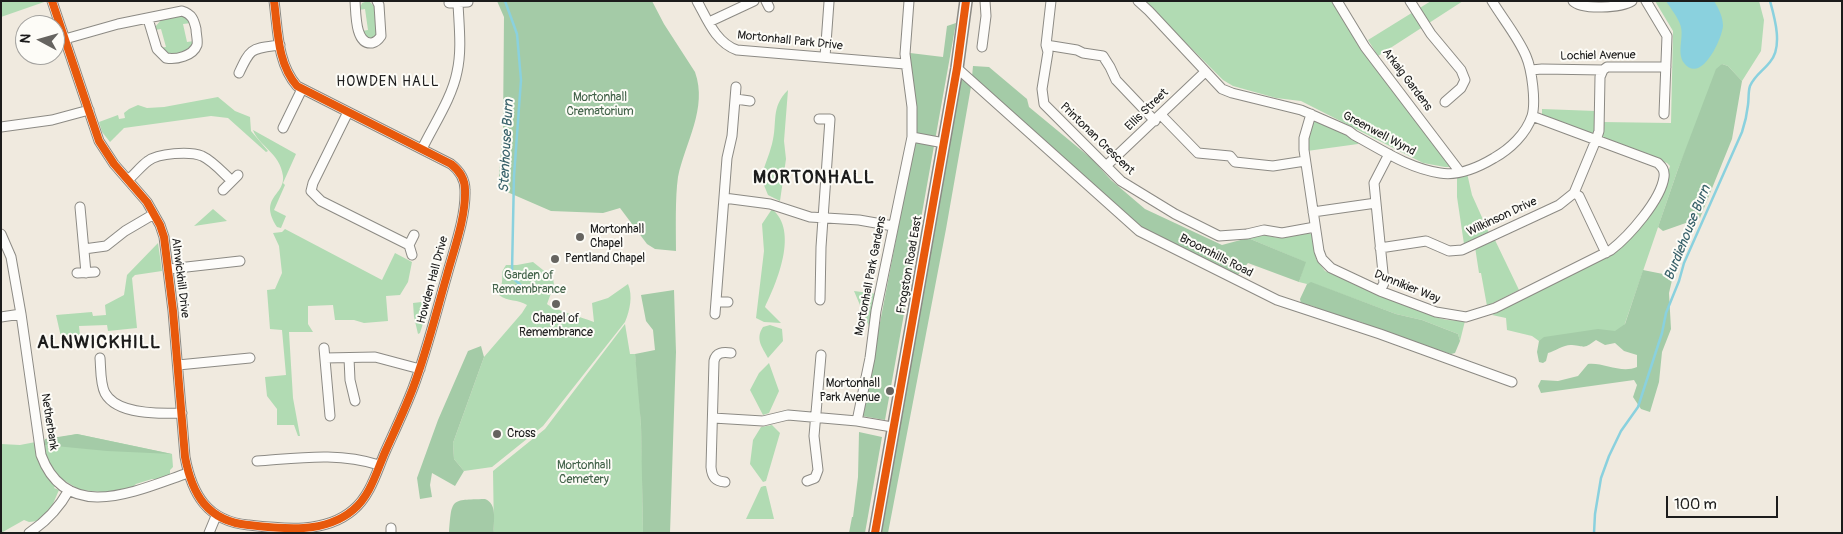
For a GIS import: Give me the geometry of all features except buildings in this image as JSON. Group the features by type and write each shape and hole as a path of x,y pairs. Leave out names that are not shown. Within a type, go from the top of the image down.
{"main road":[{"name":"Frogston Road East","path":"874,533 957,68 966,1"}],"street":[{"name":"Alnwickhill Drive","path":"52,1 56,15"},
{"name":"Howden Hall Drive","path":"216,516 241,525 318,530 355,508 364,496 413,390 464,210 463,181 455,167 302,89 293,82 285,68 274,1"},
{"path":"354,1 359,35 369,43 376,42 381,36 379,5 377,1"},
{"name":"Mortonhall Park Drive","path":"697,1 724,44 737,50 905,64"},
{"path":"709,22 754,1"},
{"name":"Mortonhall Park Gardens","path":"857,421 893,226 912,137 912,107 905,64 909,1"},
{"path":"982,47 986,16 985,1"},
{"name":"Printonan Crescent","path":"1051,1 1046,45 1048,52 1042,89 1044,104 1121,181 1175,214 1219,236 1247,234 1264,230 1282,233 1315,227"},
{"name":"Greenwell Wynd","path":"1138,1 1222,89 1310,114 1349,131 1415,168 1443,174 1472,169 1505,152 1524,132 1532,116 1533,88 1531,70 1525,55 1492,1"},
{"name":"Arkaig Gardens","path":"1338,1 1365,47 1460,172"},
{"path":"1410,1 1431,34 1461,70 1465,80 1460,88 1445,102"},
{"path":"1573,1 1578,5 1618,6 1632,1"},
{"path":"1646,1 1667,36 1664,114"},
{"path":"825,57 829,2"},
{"path":"422,149 457,74 459,40 458,3"},
{"path":"65,39 104,27 182,11 188,13 194,22 198,42 195,48 188,55 173,59 162,56 157,49 148,19"},
{"name":"Alnwickhill Drive","path":"65,42 88,110 103,147 147,202 164,238 169,269 188,473 200,499 216,516"},
{"path":"239,73 248,54 253,49 280,45"},
{"path":"1046,45 1103,56 1116,80 1198,153 1230,156 1235,162 1273,166 1305,161"},
{"name":"Lochiel Avenue","path":"1531,70 1603,70 1607,67 1666,67"},
{"name":"Broomhills Road","path":"957,68 1139,231 1278,300 1380,334 1512,382"},
{"path":"1603,70 1600,77 1599,132 1574,193 1579,196 1606,253"},
{"name":"Ellis Street","path":"1106,166 1205,72"},
{"path":"716,314 727,158 732,136 736,88"},
{"path":"283,128 302,89"},
{"path":"736,99 750,100"},
{"path":"1,127 52,120 88,110"},
{"path":"348,112 313,183 311,191 320,201 409,245"},
{"name":"Dunnikier Way","path":"1310,114 1304,138 1305,161 1319,251 1326,265 1380,290 1436,312 1466,317 1486,312 1606,253 1619,244 1652,204 1664,176 1663,168 1658,163 1596,140"},
{"path":"1532,116 1596,140"},
{"path":"819,119 830,119 820,300"},
{"path":"912,137 944,143"},
{"path":"128,180 149,160 172,154 192,154 207,160 235,178 224,190"},
{"path":"1380,290 1384,283 1374,183 1389,154"},
{"name":"Wilkinson Drive","path":"1380,248 1426,241 1449,251 1462,250 1559,205 1574,193"},
{"path":"724,198 770,204 824,219 859,220 893,226"},
{"path":"1313,212 1376,203"},
{"path":"78,213 86,273"},
{"path":"84,249 106,246 133,226 154,214"},
{"name":"Netherbank","path":"1,234 10,257 21,314 41,455 50,473 69,490 82,495 106,498 122,495 188,473"},
{"path":"412,255 409,245 414,235"},
{"path":"169,269 240,260"},
{"path":"716,302 728,302"},
{"path":"1,317 21,314"},
{"path":"324,348 330,416"},
{"path":"725,482 719,482 712,475 715,357 723,352 731,353"},
{"path":"325,358 375,356 420,370"},
{"path":"807,481 815,478 818,470 814,443 821,356"},
{"path":"100,358 103,386 114,403 119,406 153,414 182,413"},
{"path":"178,365 250,358"},
{"path":"349,358 350,380 355,401"},
{"path":"713,418 763,421 788,415 816,416 892,427"},
{"path":"257,460 322,456 357,458 379,465"},
{"path":"29,533 43,524 53,514 69,490"},
{"path":"208,533 216,516"}],"green space":[{"path":"1,1 47,1 1,17"},
{"path":"368,1 372,3 377,16 378,34 374,39 367,39 362,31 368,30 365,9 359,10 362,3"},
{"name":"Mortonhall Crematorium","path":"497,1 652,1 664,24 695,72 698,85 699,99 697,112 678,177 676,251 655,249 647,244 620,208 603,213 551,211 498,188 503,128 504,17"},
{"path":"1144,1 1334,1 1363,50 1450,167 1423,163 1301,101 1276,98 1233,86 1223,80"},
{"path":"1431,1 1463,1 1378,56 1368,40"},
{"path":"1655,1 1759,1 1764,20 1761,51 1742,81 1728,66 1722,64 1678,169 1620,338 1599,333 1539,341 1532,336 1507,330 1506,318 1492,315 1619,250 1654,209 1663,189 1670,166 1667,163 1600,137 1602,122 1671,123 1673,31"},
{"path":"179,14 186,16 191,23 183,24 187,42 194,41 189,50 170,56 159,48 166,47 161,29 155,30 155,27 162,19"},
{"path":"956,23 885,420 862,416 914,146 917,123 910,53 943,57 947,26"},
{"path":"1722,64 1728,66 1742,81 1732,139 1700,218 1663,231 1658,227 1678,169 1716,69"},
{"path":"973,66 989,67 1027,99 1029,107 1092,159 1111,180 1145,209 1222,245 1248,238 1306,262 1299,282 1248,263 1237,276 1141,228 972,77"},
{"path":"957,68 972,81 946,229 888,533 875,533"},
{"path":"788,90 784,141 786,159 780,201 768,195 761,178 774,136 777,109 782,97"},
{"path":"218,97 235,111 250,117 251,131 268,151 266,152 228,118 211,116 124,128 110,142 102,132 99,122 118,115 119,119 125,118 124,113 138,105 147,108 164,107"},
{"path":"1542,109 1596,111 1594,135 1542,116"},
{"path":"1315,118 1359,140 1358,144 1307,151 1307,133"},
{"path":"253,130 296,154 283,183 283,176 278,161"},
{"path":"1467,173 1472,195 1489,233 1464,244 1457,197 1457,175"},
{"path":"283,183 285,185 274,210 286,216 281,228 277,227 270,209"},
{"path":"213,209 227,221 194,226"},
{"path":"772,209 780,219 784,230 785,243 780,271 765,307 781,323 764,322 756,318 764,251 762,224"},
{"path":"285,229 382,280 395,253 412,262 408,282 400,295 386,296 388,321 364,323 354,320 335,320 333,305 308,306 308,324 313,332 289,332 293,398 300,436 298,436 294,425 277,425 277,409 267,396 265,377 286,375 282,330 270,329 267,290 275,289 282,273 279,246 273,233 282,232"},
{"path":"1309,233 1313,235 1316,259 1325,271 1435,317 1465,321 1460,341 1458,334 1422,320 1396,314 1312,283 1299,282 1305,262 1248,238 1263,235 1279,238"},
{"path":"1494,238 1519,290 1487,306 1475,247"},
{"path":"158,243 162,271 135,275 132,278 137,328 108,331 107,325 79,326 81,345 63,346 56,315 92,312 93,316 106,315 105,305 124,295 127,275"},
{"name":"Garden of Remembrance","path":"533,262 553,278 554,285 547,304 550,306 594,322 592,303 608,298 628,284 631,298 627,317 543,426 492,467 464,471 454,459 453,443 484,357 527,305 499,295 502,272 506,265"},
{"path":"1643,270 1673,276 1669,293 1671,329 1662,352 1659,382 1650,412 1641,409 1633,397 1637,385 1634,380 1541,393 1538,386 1541,380 1558,381 1578,376 1588,364 1618,369 1637,367 1637,355 1624,351 1615,343 1605,345 1596,340 1586,346 1569,345 1548,353 1546,361 1543,363 1539,362 1537,352 1539,341 1544,337 1598,329 1615,331 1625,324"},
{"path":"1311,282 1396,314 1422,320 1458,334 1460,341 1455,353 1451,354 1386,334 1361,322 1327,313 1313,306 1301,304 1300,299 1307,284"},
{"path":"674,290 676,352 670,533 643,533 641,425 635,354 655,350 653,330 646,321 641,295"},
{"path":"854,291 877,294 871,331"},
{"path":"430,301 420,333 418,334 413,303"},
{"name":"Mortonhall Cemetery","path":"625,324 630,354 635,354 638,376 642,443 643,533 494,533 493,471 545,429"},
{"path":"770,325 782,329 783,341 768,358 759,339 763,327"},
{"path":"481,346 484,357 453,443 454,459 464,471 455,486 432,473 430,485 432,497 420,499 417,478 438,420 468,351"},
{"path":"769,363 779,391 769,413 763,415 750,390 759,373"},
{"path":"772,425 780,433 766,481 763,482 750,464 753,440 761,427"},
{"path":"859,432 882,437 865,533 849,533 858,477"},
{"path":"77,434 172,454 173,467 170,470 170,475 136,484 131,489 113,493 80,490 60,478 54,488 59,490 52,506 38,521 29,522 24,520 1,533 1,444 20,445"},
{"path":"77,434 172,454 107,451 45,445 45,439"},
{"path":"766,486 774,519 746,519 761,487"},
{"path":"485,499 492,505 494,533 449,533 452,507 455,503 465,500"}],"water":[{"path":"1666,1 1714,1 1719,10 1723,26 1719,40 1710,58 1697,68 1691,68 1682,59 1680,24"}],"waterway":[{"name":"Stenhouse Burn","path":"505,1 517,34 521,80 514,176 512,271 514,279 525,289"},
{"name":"Burdiehouse Burn","path":"1594,533 1601,478 1609,456 1621,431 1638,407 1662,333 1666,313 1684,263 1742,132 1750,86 1774,56 1777,33 1770,1"}],"cycle path":[{"path":"52,1 99,141 114,164 147,202 160,225 164,237 173,311 185,457 197,494 212,511 222,518 234,522 275,528 303,528 330,523 342,518 359,504 373,482 410,396 423,360 459,233 464,211 465,190 461,176 451,164 297,86 290,77 282,57 274,1"},
{"path":"875,533 957,68 966,1"}],"place":[{"name":"Mortonhall Chapel","path":"580,237"},
{"name":"Pentland Chapel","path":"555,259"},
{"name":"Chapel of Remembrance","path":"556,304"},
{"name":"Mortonhall Park Avenue","path":"890,391"},
{"name":"Cross","path":"497,434"}],"district":[{"name":"HOWDEN HALL","path":"388,82"},
{"name":"MORTONHALL","path":"814,178"},
{"name":"ALNWICKHILL","path":"99,343"}]}
